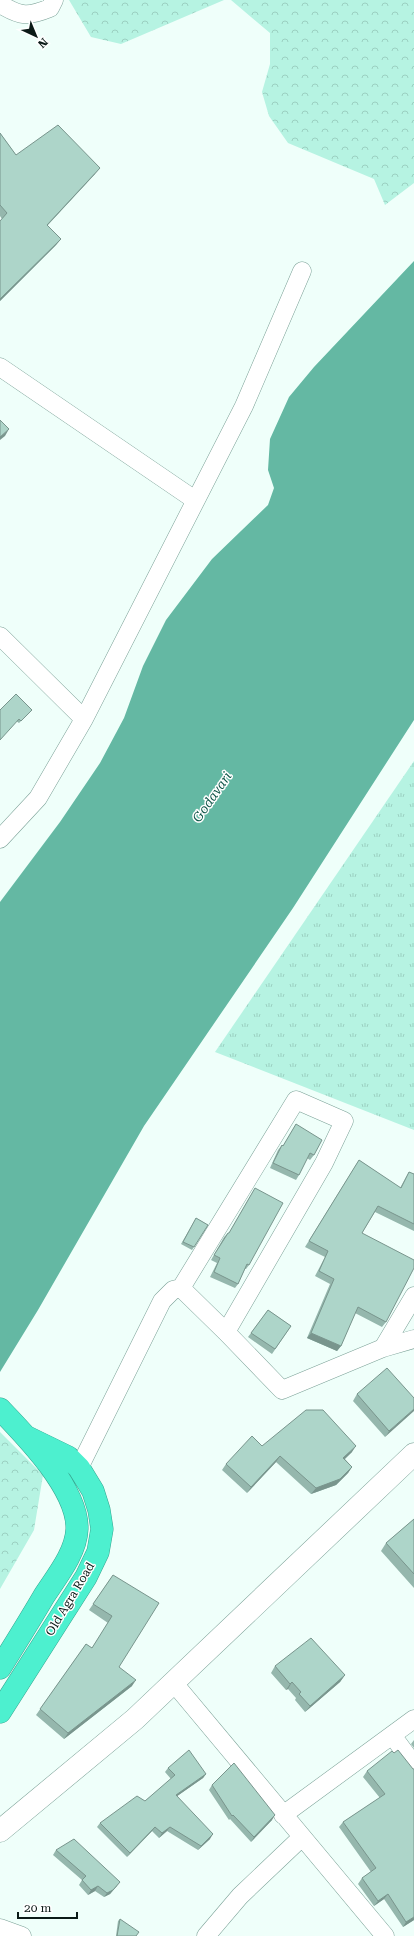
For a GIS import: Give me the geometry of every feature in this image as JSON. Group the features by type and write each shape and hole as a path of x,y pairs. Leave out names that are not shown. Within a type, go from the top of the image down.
{"highway":[{"name":"Old Agra Road","path":"0,1409 27,1437 56,1474 73,1506 77,1529 72,1551 0,1668"},
{"name":"Old Agra Road","path":"0,1712 86,1577 98,1552 102,1529 99,1510 93,1490 79,1468 68,1457 27,1437"}],"main road":[{"path":"0,1831 135,1719 414,1454"}],"street":[{"path":"0,4 13,12 32,15 50,8 54,0"},
{"path":"0,839 38,798 84,719 194,500 244,406 302,272"},
{"path":"0,367 194,500"},
{"path":"4,648 84,719"},
{"path":"79,1468 162,1301 173,1290 181,1288 296,1100 344,1121 324,1163 226,1332"},
{"path":"181,1288 282,1390 382,1348 414,1338"},
{"path":"382,1348 414,1296"},
{"path":"173,1682 385,1936"},
{"path":"283,1814 414,1719"},
{"path":"392,1735 414,1766"},
{"path":"206,1936 240,1896 302,1837"},
{"path":"0,1928 22,1936"}],"green space":[{"path":"69,0 224,0 121,44 91,37"},
{"path":"231,0 414,0 414,183 385,205 374,179 288,143 269,116 262,92 270,64 270,33"},
{"path":"414,761 414,1130 215,1052"},
{"path":"0,1432 43,1475 34,1530 0,1589"}],"water":[{"name":"Godavari","path":"414,261 414,720 293,908 144,1126 38,1310 0,1372 0,902 60,822 100,763 124,718 143,666 166,620 212,559 268,505 274,488 268,470 270,439 289,397 314,367"}],"building":[{"path":"58,125 100,168 47,225 61,239 0,299 0,221 7,213 0,205 0,133 16,155"},
{"path":"0,420 9,429 0,437"},
{"path":"16,694 32,710 21,721 19,719 0,740 0,710"},
{"path":"296,1124 322,1140 314,1155 310,1153 299,1175 273,1163 282,1145 283,1146"},
{"path":"359,1160 401,1188 409,1172 414,1174 414,1224 378,1206 362,1233 414,1260 414,1268 386,1322 358,1307 341,1346 311,1333 334,1279 319,1271 328,1251 309,1241"},
{"path":"255,1188 283,1203 249,1265 247,1264 238,1284 214,1272 220,1258 214,1255 229,1233"},
{"path":"196,1218 208,1225 194,1247 183,1242"},
{"path":"268,1310 291,1326 275,1349 251,1333"},
{"path":"387,1368 414,1398 414,1409 389,1431 357,1394"},
{"path":"306,1410 323,1410 356,1446 343,1458 352,1467 340,1479 316,1488 280,1456 251,1487 226,1464 252,1436 262,1446"},
{"path":"414,1519 414,1574 386,1543"},
{"path":"113,1575 159,1603 119,1667 136,1680 68,1733 40,1709 86,1644 92,1648 112,1616 93,1604"},
{"path":"311,1638 345,1675 310,1706 299,1694 301,1692 292,1682 290,1684 275,1666"},
{"path":"189,1750 206,1774 176,1795 213,1834 201,1846 170,1827 162,1833 155,1827 130,1853 100,1823 137,1796 145,1801 175,1775 168,1768"},
{"path":"398,1750 414,1769 414,1917 406,1922 388,1894 378,1901 362,1878 376,1868 343,1822 385,1794 367,1771 392,1751 394,1753"},
{"path":"234,1763 275,1815 254,1837 233,1815 232,1816 212,1785"},
{"path":"74,1839 120,1882 113,1890 107,1893 98,1886 91,1890 82,1880 86,1876 56,1850"},
{"path":"120,1919 139,1932 136,1936 117,1936"}]}
